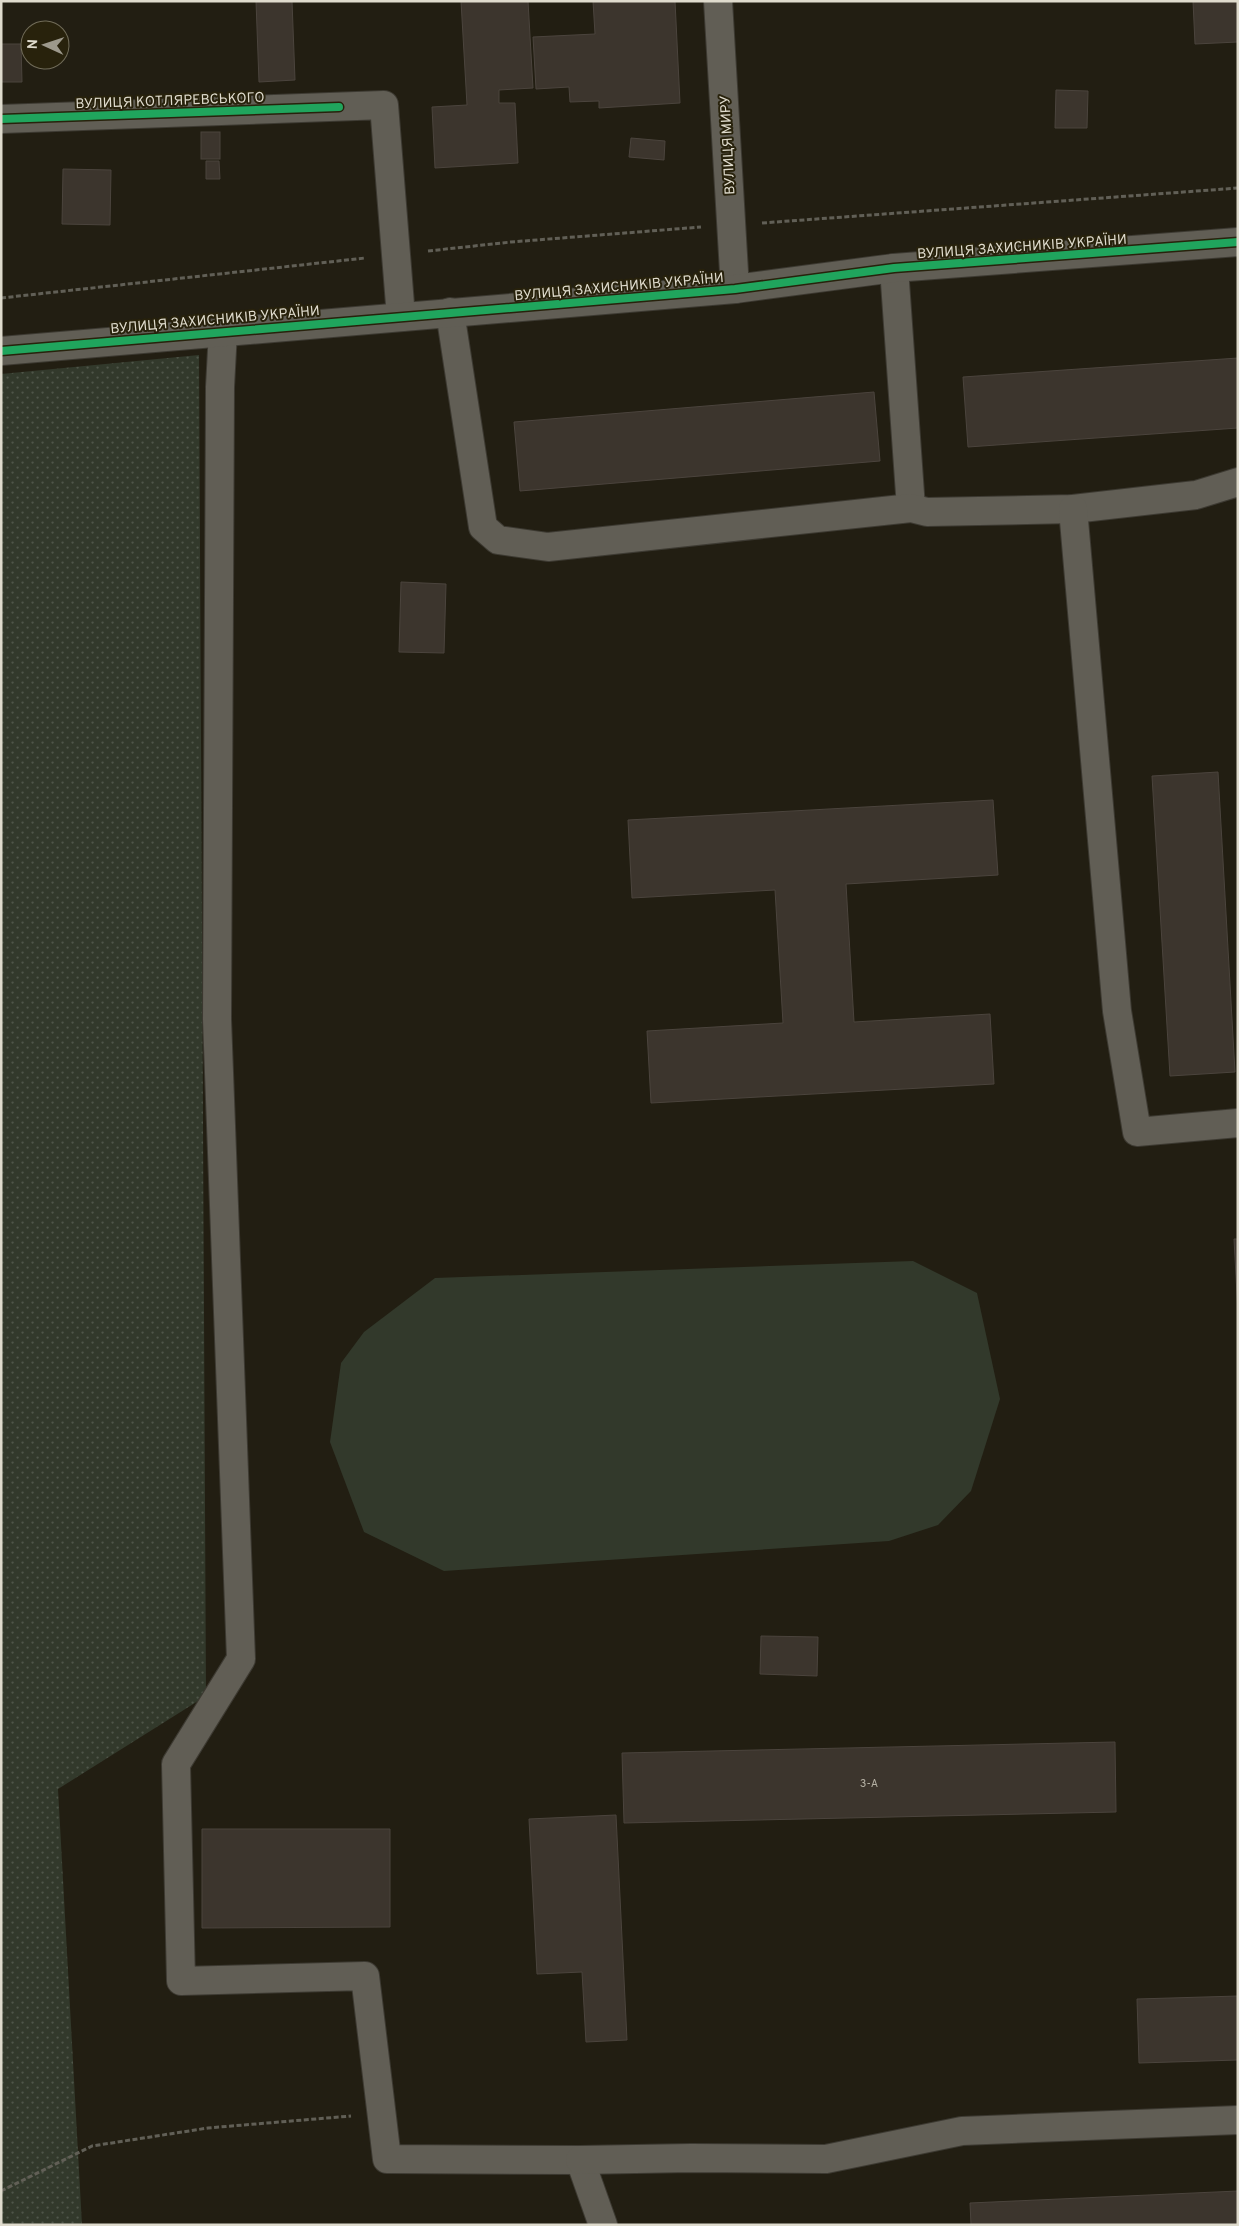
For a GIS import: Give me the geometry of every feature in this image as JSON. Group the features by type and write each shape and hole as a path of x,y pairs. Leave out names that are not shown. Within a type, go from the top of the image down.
{"street":[{"name":"ВУЛИЦЯ МИРУ","path":"718,1 736,289"},
{"name":"ВУЛИЦЯ КОТЛЯРЕВСЬКОГО","path":"1,118 384,105 396,255"},
{"name":"ВУЛИЦЯ ЗАХИСНИКІВ УКРАЇНИ","path":"1,351 736,289 894,268 1238,242"},
{"path":"396,255 401,317"},
{"path":"894,268 911,508"},
{"path":"450,312 483,527 498,540 548,547 911,508 927,512 1073,509 1196,495 1238,482"},
{"path":"223,331 220,397 217,1019 241,1659 176,1764 181,1981 365,1976 387,2159 826,2159 962,2131 1238,2120"},
{"path":"1073,509 1117,1011 1137,1132 1238,1123"},
{"path":"580,2160 603,2225"}],"path":[{"path":"1,298 511,242 1238,188"},
{"path":"1,2191 92,2146 208,2128 382,2113"}],"green space":[{"path":"199,355 206,1696 58,1789 82,2225 1,2225 1,374"},
{"path":"913,1261 977,1293 1000,1399 971,1491 938,1525 889,1541 444,1571 364,1532 330,1442 341,1363 364,1332 435,1278"}],"building":[{"path":"256,1 292,1 295,80 259,82"},
{"path":"461,1 528,1 533,88 499,90 499,103 515,103 518,163 435,168 432,107 467,105"},
{"path":"593,1 675,1 680,103 599,108 599,101 570,102 569,87 536,89 533,37 595,34"},
{"path":"1193,1 1238,1 1238,42 1195,44"},
{"path":"1,44 20,44 22,82 1,82"},
{"path":"1056,90 1088,91 1087,128 1055,128"},
{"path":"201,132 220,132 220,159 201,159"},
{"path":"631,138 665,141 664,160 629,157"},
{"path":"206,161 219,161 220,179 206,179"},
{"path":"63,169 111,170 110,225 62,224"},
{"path":"1238,358 1238,428 968,447 963,377"},
{"path":"874,392 880,461 520,491 514,422"},
{"path":"401,582 446,584 444,653 399,652"},
{"path":"1218,772 1235,1072 1170,1076 1152,776"},
{"path":"993,800 998,875 846,884 854,1022 990,1014 994,1084 651,1103 647,1031 783,1023 775,890 632,898 628,820"},
{"path":"1234,1239 1238,1239 1238,1313"},
{"path":"761,1636 818,1637 817,1676 760,1674"},
{"path":"1115,1742 1116,1812 624,1823 622,1753"},
{"path":"616,1815 627,2040 586,2042 582,1972 537,1974 529,1819"},
{"path":"202,1829 390,1829 390,1927 202,1928"},
{"path":"1238,1996 1238,2060 1139,2063 1137,1999"},
{"path":"1238,2191 1238,2225 971,2225 970,2203"}],"cycle path":[{"path":"1,119 339,107"},
{"path":"1,351 735,289 894,268 1238,242"}]}
